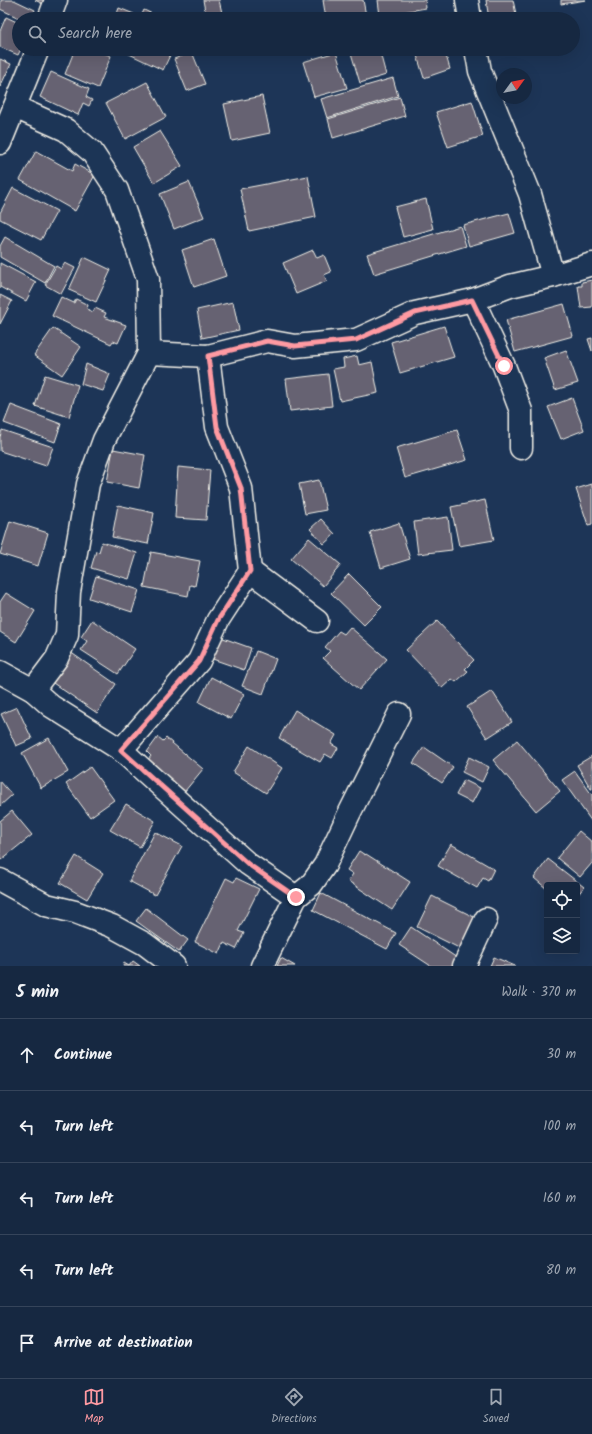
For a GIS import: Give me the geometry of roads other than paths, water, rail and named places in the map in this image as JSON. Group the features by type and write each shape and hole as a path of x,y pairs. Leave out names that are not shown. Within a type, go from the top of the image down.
{"street":[{"path":"52,12 56,0"},
{"path":"467,0 469,12"},
{"path":"0,143 35,56"},
{"path":"477,56 480,71 530,194 553,276"},
{"path":"15,107 66,130 92,152 117,190 148,279 150,353 104,440 88,484 70,592 67,635 57,658 33,690"},
{"path":"150,353 208,356 267,341 295,346 356,340 415,313 472,300 510,286 553,276 592,264"},
{"path":"472,300 504,366 521,411 521,448"},
{"path":"121,750 199,661 218,620 250,571 241,488 217,427 208,356"},
{"path":"250,571 317,620"},
{"path":"0,672 33,690 51,706 121,750 248,864 296,897"},
{"path":"262,966 296,897 311,885 325,865 399,714"},
{"path":"0,880 46,905 75,912 112,926 145,944 174,966"},
{"path":"464,966 486,918"}]}
